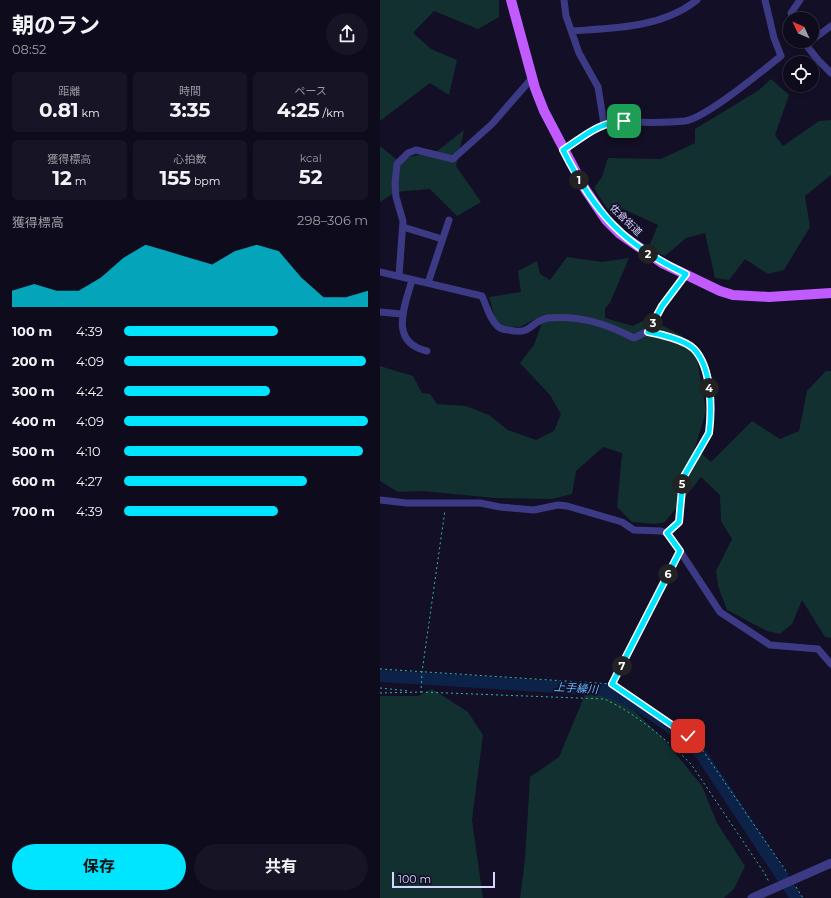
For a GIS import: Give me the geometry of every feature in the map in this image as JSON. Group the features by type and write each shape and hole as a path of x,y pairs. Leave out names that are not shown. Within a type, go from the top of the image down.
{"main road":[{"name":"佐倉街道","path":"511,0 544,111 584,189 606,220 620,234 662,263 720,291 733,295 769,297 831,293"}],"street":[{"path":"564,0 566,16 579,53 598,87 604,124"},
{"path":"572,31 626,27 653,21 679,13 697,0"},
{"path":"563,150 604,124 624,121 686,121 698,117 752,79 781,56 774,38 765,0"},
{"path":"792,12 800,0"},
{"path":"819,34 831,26"},
{"path":"813,48 831,72"},
{"path":"399,276 403,221 396,197 395,183 397,164 408,153 416,150 453,159 492,124 533,77"},
{"path":"428,283 449,220"},
{"path":"403,227 442,239"},
{"path":"380,272 482,296 495,324 500,328 517,332 527,331 546,318 589,320 606,325 634,338 648,332 662,306 686,274"},
{"path":"412,280 402,314 402,328 405,336 419,350 427,352"},
{"path":"380,312 402,314"},
{"path":"380,500 407,503 446,501 480,503 500,507 534,510 558,505 567,506 622,522 634,530 661,531 667,533 720,612 770,645 818,649 831,664"},
{"path":"752,898 831,863"}],"lane":[{"path":"648,332 664,335 693,348 703,363 709,383 709,433 683,478 679,522 667,533"}],"path":[{"path":"421,692 422,672 446,501"},
{"path":"612,684 680,551"},
{"path":"380,669 612,684 688,736 700,748 803,898"},
{"path":"380,688 421,692 604,699 620,705 678,751 691,764 765,874 772,889"},
{"path":"380,693 412,691"}],"green space":[{"path":"380,0 499,0 499,17 478,29 434,11 413,33 431,49 457,60 449,95 430,83 380,121"},
{"path":"771,79 783,90 783,92 789,95 775,135 783,146 819,121 831,120 831,175 805,196 810,227 784,270 768,274 745,259 729,280 715,278 705,233 686,238 665,256 648,249 658,225 623,209 611,215 594,188 602,177 608,158 661,159 695,143 695,129 759,90"},
{"path":"464,130 456,166 481,202 457,216 430,189 395,192 380,202 380,146 396,159 436,152"},
{"path":"567,257 602,262 629,258 610,303 605,308 605,318 633,326 649,318 682,336 697,358 706,411 695,448 711,462 752,421 780,439 799,431 807,391 826,371 831,371 831,638 825,637 802,600 792,624 780,634 767,631 727,610 718,586 716,571 732,539 721,521 720,495 701,477 665,522 655,524 632,522 617,507 622,453 603,447 576,471 572,494 552,499 495,498 422,491 398,492 380,481 380,366 413,376 422,393 430,394 437,404 466,406 489,415 508,430 536,440 554,431 561,414 550,395 520,363 534,345 545,314 520,327 502,326 495,318 489,297 521,292 518,271 537,261 540,274 550,280"},
{"path":"432,689 468,712 483,735 472,820 483,898 380,898 380,696 418,696"},
{"path":"586,692 624,701 663,738 702,786 717,823 745,866 734,889 724,898 520,898 525,859 530,777 559,757"}],"waterway":[{"name":"上手繰川","path":"380,676 605,690 618,696 644,710 668,726 701,754 796,898"}],"route":[{"path":"624,121 608,123 598,127 563,150 584,189 606,220 620,234 643,251 662,263 686,274 662,306 648,332 664,335 693,348 703,363 709,383 710,426 709,433 683,478 679,522 667,533 680,551 612,684 631,695 688,736"}]}
